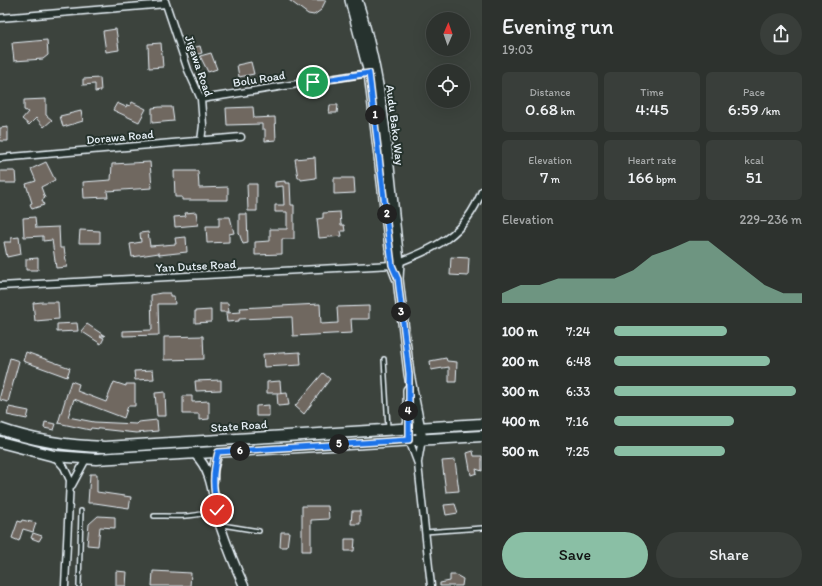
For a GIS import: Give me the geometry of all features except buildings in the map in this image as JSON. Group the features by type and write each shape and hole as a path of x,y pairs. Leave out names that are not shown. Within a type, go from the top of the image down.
{"main road":[{"name":"Audu Bako Way","path":"350,0 369,73 398,279 409,374 422,439"},
{"name":"Audu Bako Way","path":"357,0 371,51 381,100 396,264"},
{"name":"Audu Bako Way","path":"409,374 409,440"},
{"name":"State Road","path":"0,429 29,438 59,444 105,447 482,424"},
{"name":"State Road","path":"0,442 54,456 86,459 195,454 482,436"}],"street":[{"path":"0,18 166,2"},
{"name":"Jigawa Road","path":"166,2 188,70 201,99 203,125 201,141"},
{"name":"Bolu Road","path":"201,99 369,73"},
{"name":"Dorawa Road","path":"0,158 241,137"},
{"name":"Yan Dutse Road","path":"0,286 396,264 434,248 456,232 467,222 481,196"},
{"path":"418,464 422,439"},
{"path":"409,440 418,464 431,586"},
{"path":"212,483 213,470 218,452"},
{"path":"195,454 206,467 212,483 220,525 245,585"},
{"path":"54,456 68,474 71,488 65,586"},
{"path":"71,488 77,472 86,459"}],"lane":[{"path":"384,359 388,429"},
{"path":"154,516 184,517 206,514 217,510"},
{"path":"79,586 81,511"},
{"path":"220,525 259,531"},
{"path":"425,532 482,528"}],"route":[{"path":"217,510 212,483 213,470 218,452 409,440 409,374 398,279 392,265 374,101 369,73 313,82"}]}
